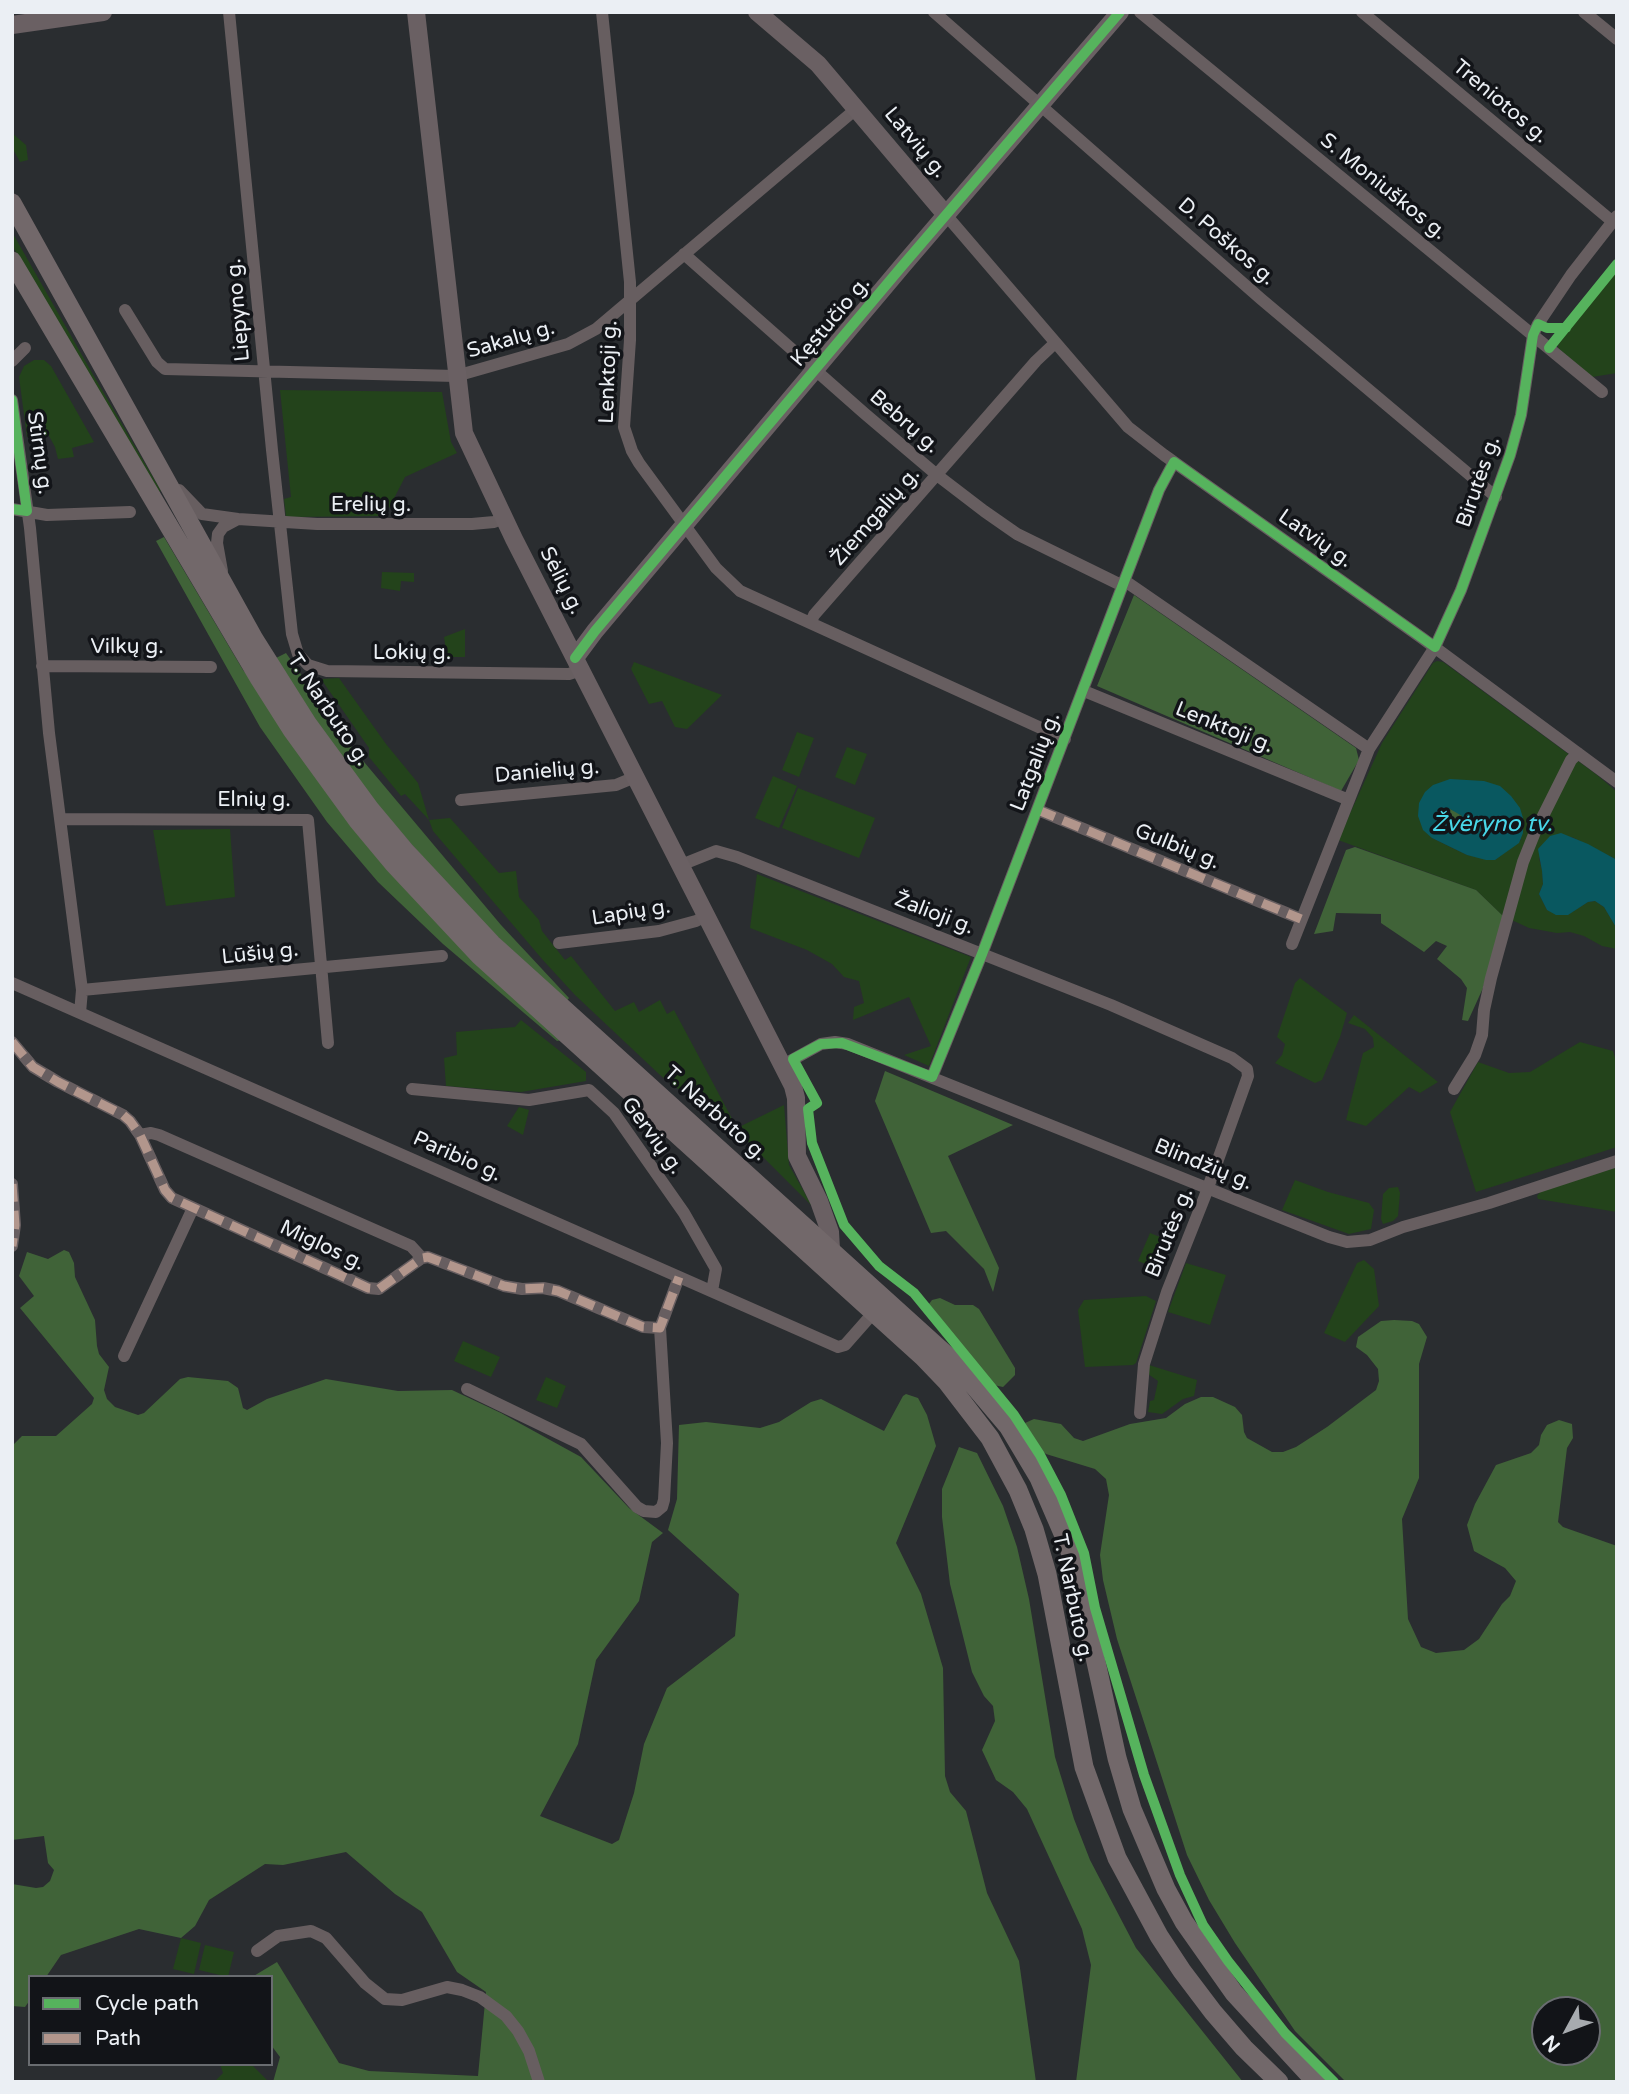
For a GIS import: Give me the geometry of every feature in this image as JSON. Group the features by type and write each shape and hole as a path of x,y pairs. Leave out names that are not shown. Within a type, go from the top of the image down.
{"main road":[{"path":"12,25 103,12"},
{"name":"Sėlių g.","path":"416,12 464,433 504,518 783,1065 796,1098 797,1156 819,1201 830,1232 831,1249"},
{"name":"Latvių g.","path":"757,12 808,53 946,215"},
{"name":"Kęstučio g.","path":"578,664 596,631 1120,12"},
{"name":"T. Narbuto g.","path":"12,203 160,474 272,669 307,723 370,809 406,852 492,944 953,1361 1009,1426 1058,1518 1074,1565 1117,1758 1132,1809 1149,1850 1184,1922 1212,1964 1261,2024 1317,2082"},
{"name":"T. Narbuto g.","path":"12,261 259,678 292,730 358,821 393,863 480,956 875,1311 923,1357 959,1397 990,1438 1018,1490 1034,1529 1047,1574 1084,1767 1117,1858 1159,1936 1182,1971 1244,2048 1279,2082"},
{"path":"831,1249 832,1273"}],"street":[{"name":"Liepyno g.","path":"229,12 290,604"},
{"name":"Lenktoji g.","path":"602,12 630,300 630,340 624,414 627,439 639,463 716,568 740,591 1065,739"},
{"name":"D. Poškos g.","path":"934,12 1253,292 1496,497"},
{"name":"S. Moniuškos g.","path":"1140,12 1602,392"},
{"name":"Treniotos g.","path":"1362,12 1615,219"},
{"path":"1584,12 1617,39"},
{"name":"Sakalų g.","path":"125,310 157,362 165,369 456,376 580,338 596,329 856,109"},
{"name":"Latvių g.","path":"946,215 1128,426 1617,782"},
{"name":"Birutės g.","path":"1292,944 1369,749 1435,647 1461,590 1496,497 1521,415 1533,335 1557,294 1615,219"},
{"name":"Bebrų g.","path":"684,254 937,475 1017,534 1124,583 1369,749"},
{"name":"Žiemgalių g.","path":"811,622 814,615 1036,361 1055,343"},
{"path":"12,361 25,348"},
{"name":"Stirnų g.","path":"12,400 82,990 80,1013"},
{"name":"Latgalių g.","path":"932,1077 1038,810 1159,490 1174,462"},
{"name":"Erelių g.","path":"160,474 202,514 238,519 317,524 472,524 504,518"},
{"path":"12,509 47,515 130,512"},
{"path":"227,592 217,539 223,527 238,519"},
{"name":"Lokių g.","path":"290,604 295,647 302,660 314,668 348,672 569,674 578,664"},
{"name":"Vilkų g.","path":"42,666 211,667"},
{"name":"Lenktoji g.","path":"1084,691 1349,800"},
{"path":"1454,1089 1475,1055 1482,1035 1491,978 1523,862 1539,823 1571,760 1578,753"},
{"name":"Danielių g.","path":"461,800 616,785 635,777"},
{"name":"Gulbių g.","path":"1038,810 1301,919"},
{"name":"Elnių g.","path":"60,819 308,820 328,1043"},
{"name":"Žalioji g.","path":"681,865 716,851 723,852 1111,1005 1232,1058 1247,1069"},
{"name":"Lapių g.","path":"559,943 659,931 706,916"},
{"name":"Lūšių g.","path":"82,990 442,956"},
{"name":"Paribio g.","path":"12,983 838,1347 845,1345 875,1311"},
{"name":"Miglos g.","path":"12,1042 33,1067 123,1115 141,1135 165,1190 172,1198 374,1290 384,1287 422,1258"},
{"name":"Blindžių g.","path":"783,1065 814,1047 835,1042 870,1052 1325,1235 1355,1242 1489,1203 1617,1161"},
{"name":"Birutės g.","path":"1140,1413 1144,1364 1167,1292 1248,1076 1247,1069"},
{"name":"Gervių g.","path":"412,1089 529,1100 589,1090 614,1113 684,1213 716,1269 712,1291"},
{"path":"141,1135 151,1133 171,1141 411,1245 422,1258 436,1259 504,1286 558,1291 643,1327 660,1328"},
{"path":"12,1184 15,1225 12,1246"},
{"path":"124,1356 193,1208"},
{"path":"467,1389 581,1444 637,1507 656,1512 662,1507 664,1500 667,1443 660,1328 679,1277"},
{"path":"257,1951 278,1936 311,1931 326,1938 365,1983 385,1999 402,2000 447,1987 480,1997 506,2016 518,2031 529,2052 539,2082"}],"green space":[{"path":"12,133 26,145 28,160 20,162 12,147"},
{"path":"12,232 161,491 155,493 83,371 12,245"},
{"path":"1617,267 1617,373 1592,377 1558,348 1558,344"},
{"path":"34,360 44,360 51,366 94,442 72,448 74,457 58,459 49,436 27,437 19,377 24,366"},
{"path":"280,390 442,392 451,442 457,453 405,477 385,516 286,517 284,499 291,497"},
{"path":"164,537 243,670 563,1040 557,1041 443,944 378,882 327,822 260,727 156,541"},
{"path":"382,572 414,573 414,582 401,581 400,591 381,588"},
{"path":"1134,595 1356,748 1359,760 1341,791 1097,686"},
{"path":"465,629 465,657 447,657 444,637"},
{"path":"286,653 354,750 501,925 569,998 565,1003 466,906 376,804 345,764 274,659"},
{"path":"634,662 722,695 687,729 675,727 662,701 649,704 631,669"},
{"path":"1443,662 1617,792 1617,860 1572,837 1539,858 1543,884 1539,894 1547,910 1567,915 1588,902 1595,901 1604,907 1617,929 1617,949 1602,946 1570,932 1557,933 1529,928 1503,916 1476,890 1338,840 1382,743 1433,663","holes":["1432,838 1522,839 1495,860 1467,855"]},
{"path":"339,678 386,744 418,783 429,820 405,794 401,796 369,757 369,748 321,679"},
{"path":"797,732 814,738 799,777 782,770"},
{"path":"847,747 867,754 855,785 835,777"},
{"path":"773,776 797,786 779,828 755,818"},
{"path":"798,788 875,818 859,858 782,828"},
{"path":"1450,809 1460,813 1461,820 1449,824 1441,821 1440,812"},
{"path":"450,818 499,873 516,871 519,897 539,920 542,931 565,960 571,956 615,1011 634,1002 639,1012 660,1000 667,1014 674,1010 737,1128 784,1105 789,1165 812,1206 732,1126 722,1111 712,1115 660,1075 575,995 433,831 429,820"},
{"path":"230,829 235,897 166,906 153,830"},
{"path":"1355,847 1476,890 1503,916 1483,988 1468,1021 1462,1020 1467,988 1461,979 1437,959 1447,946 1436,941 1424,952 1381,923 1381,914 1336,913 1333,931 1314,934 1346,850"},
{"path":"757,874 971,957 929,1066 904,1055 931,1046 909,997 853,1020 854,1007 864,1003 859,981 844,977 832,964 807,950 750,928"},
{"path":"1300,978 1347,1013 1322,1080 1315,1083 1275,1063 1282,1055 1285,1044 1277,1037 1295,983"},
{"path":"1354,1015 1438,1082 1420,1093 1409,1087 1366,1126 1346,1120 1363,1053 1374,1047 1373,1038 1365,1029 1348,1023"},
{"path":"521,1020 586,1072 586,1081 521,1092 446,1086 444,1058 457,1055 456,1032 515,1027"},
{"path":"1580,1042 1613,1051 1617,1065 1617,1147 1476,1192 1450,1112 1478,1062 1509,1073 1530,1072"},
{"path":"885,1071 1013,1125 948,1156 999,1268 993,1292 984,1269 946,1231 931,1233 875,1101"},
{"path":"519,1107 529,1110 523,1135 507,1126"},
{"path":"1617,1167 1617,1212 1538,1199 1541,1191"},
{"path":"1295,1180 1369,1203 1374,1210 1371,1229 1349,1234 1282,1210"},
{"path":"1398,1187 1398,1216 1383,1224 1383,1194 1389,1188"},
{"path":"1150,1233 1165,1239 1153,1267 1138,1261"},
{"path":"64,1250 69,1252 74,1263 75,1277 95,1320 99,1354 109,1367 104,1390 107,1399 115,1407 138,1415 144,1413 180,1379 188,1377 228,1381 238,1388 243,1408 247,1410 267,1399 326,1379 398,1391 452,1390 501,1413 581,1457 629,1508 663,1533 652,1542 639,1601 596,1660 578,1744 540,1816 612,1844 619,1840 634,1793 644,1744 667,1688 735,1636 739,1594 668,1530 677,1499 679,1425 706,1422 760,1428 779,1422 811,1402 821,1399 884,1431 903,1396 906,1394 918,1398 927,1415 936,1446 896,1543 921,1594 943,1668 945,1776 950,1792 966,1811 987,1893 1019,1961 1036,2082 273,2082 280,2057 273,2048 273,1975 255,1975 277,1962 339,2063 369,2071 478,2076 486,1992 457,1972 422,1912 395,1894 346,1852 283,1865 265,1864 209,1900 195,1926 181,1938 139,1929 61,1955 47,1975 28,1975 28,2003 25,2007 12,2006 12,1884 43,1887 50,1881 54,1870 48,1863 44,1836 12,1840 12,1446 22,1436 56,1436 92,1404 94,1398 20,1308 34,1296 19,1276 27,1252 48,1259"},
{"path":"1364,1260 1374,1269 1379,1306 1345,1342 1324,1333 1357,1263"},
{"path":"1186,1263 1226,1275 1210,1325 1168,1312"},
{"path":"1146,1296 1156,1301 1136,1363 1085,1367 1078,1310 1084,1300"},
{"path":"940,1298 955,1305 973,1305 979,1309 1015,1368 1015,1375 1003,1387 994,1385 929,1304"},
{"path":"1394,1320 1419,1324 1427,1337 1419,1364 1419,1478 1402,1519 1408,1619 1421,1647 1436,1653 1464,1650 1479,1639 1510,1596 1516,1581 1505,1568 1474,1551 1467,1525 1496,1465 1531,1453 1539,1445 1547,1425 1559,1420 1572,1424 1573,1438 1567,1448 1558,1522 1563,1527 1617,1546 1617,2082 1346,2082 1295,2031 1235,1943 1209,1900 1187,1855 1117,1639 1103,1580 1100,1555 1109,1495 1106,1479 1095,1469 1046,1454 1025,1423 1034,1419 1061,1424 1074,1438 1083,1441 1130,1424 1166,1418 1185,1404 1201,1397 1213,1397 1235,1407 1242,1415 1247,1438 1272,1452 1283,1452 1327,1427 1376,1390 1379,1381 1378,1369 1367,1355 1356,1347 1358,1337 1381,1321"},
{"path":"463,1341 500,1357 491,1377 454,1361"},
{"path":"1149,1365 1197,1380 1194,1396 1183,1399 1162,1414 1148,1412 1158,1381 1148,1374"},
{"path":"546,1377 566,1386 557,1408 536,1400"},
{"path":"959,1447 977,1453 1003,1506 1017,1547 1029,1599 1055,1757 1090,1860 1136,1948 1243,2082 1076,2082 1091,1965 1082,1929 1027,1809 1013,1792 996,1780 982,1750 995,1721 993,1706 984,1696 972,1672 950,1584 942,1517 942,1489"},
{"path":"181,1938 201,1943 194,1974 173,1969"},
{"path":"205,1945 234,1952 228,1975 199,1970"},
{"path":"221,2066 253,2066 269,2082 218,2082 216,2080 223,2073"}],"water":[{"name":"Žvėryno tv.","path":"1450,779 1484,781 1500,786 1520,808 1523,833 1519,843 1495,860 1486,860 1467,855 1432,838 1423,830 1418,816 1419,803 1433,785","holes":["1450,809 1462,816 1459,822 1449,824 1439,818 1440,812"]},
{"name":"Žvėryno tv.","path":"1561,833 1617,860 1617,929 1604,907 1595,901 1588,902 1568,915 1556,915 1547,910 1539,894 1543,884 1538,849 1550,836"}],"marked path":[{"path":"1038,810 1301,919"},
{"path":"12,1042 33,1067 130,1121 140,1135 165,1190 172,1198 368,1288 379,1289 422,1258 428,1257 504,1286 558,1291 643,1327 660,1328 679,1277"},
{"path":"12,1184 15,1225 12,1246"}],"cycle path":[{"path":"575,658 903,265 1120,12"},
{"path":"1549,348 1617,264"},
{"path":"1334,2082 1285,2033 1203,1925 1180,1875 1144,1775 1095,1608 1084,1553 1061,1495 1040,1455 1014,1415 914,1293 879,1266 844,1225 812,1143 808,1109 817,1103 793,1059 821,1044 842,1043 932,1077 982,954 1159,490 1174,462 1435,647 1461,590 1510,455 1521,415 1533,335 1538,324 1547,328 1566,328"},
{"path":"12,400 27,511 12,509"}]}
